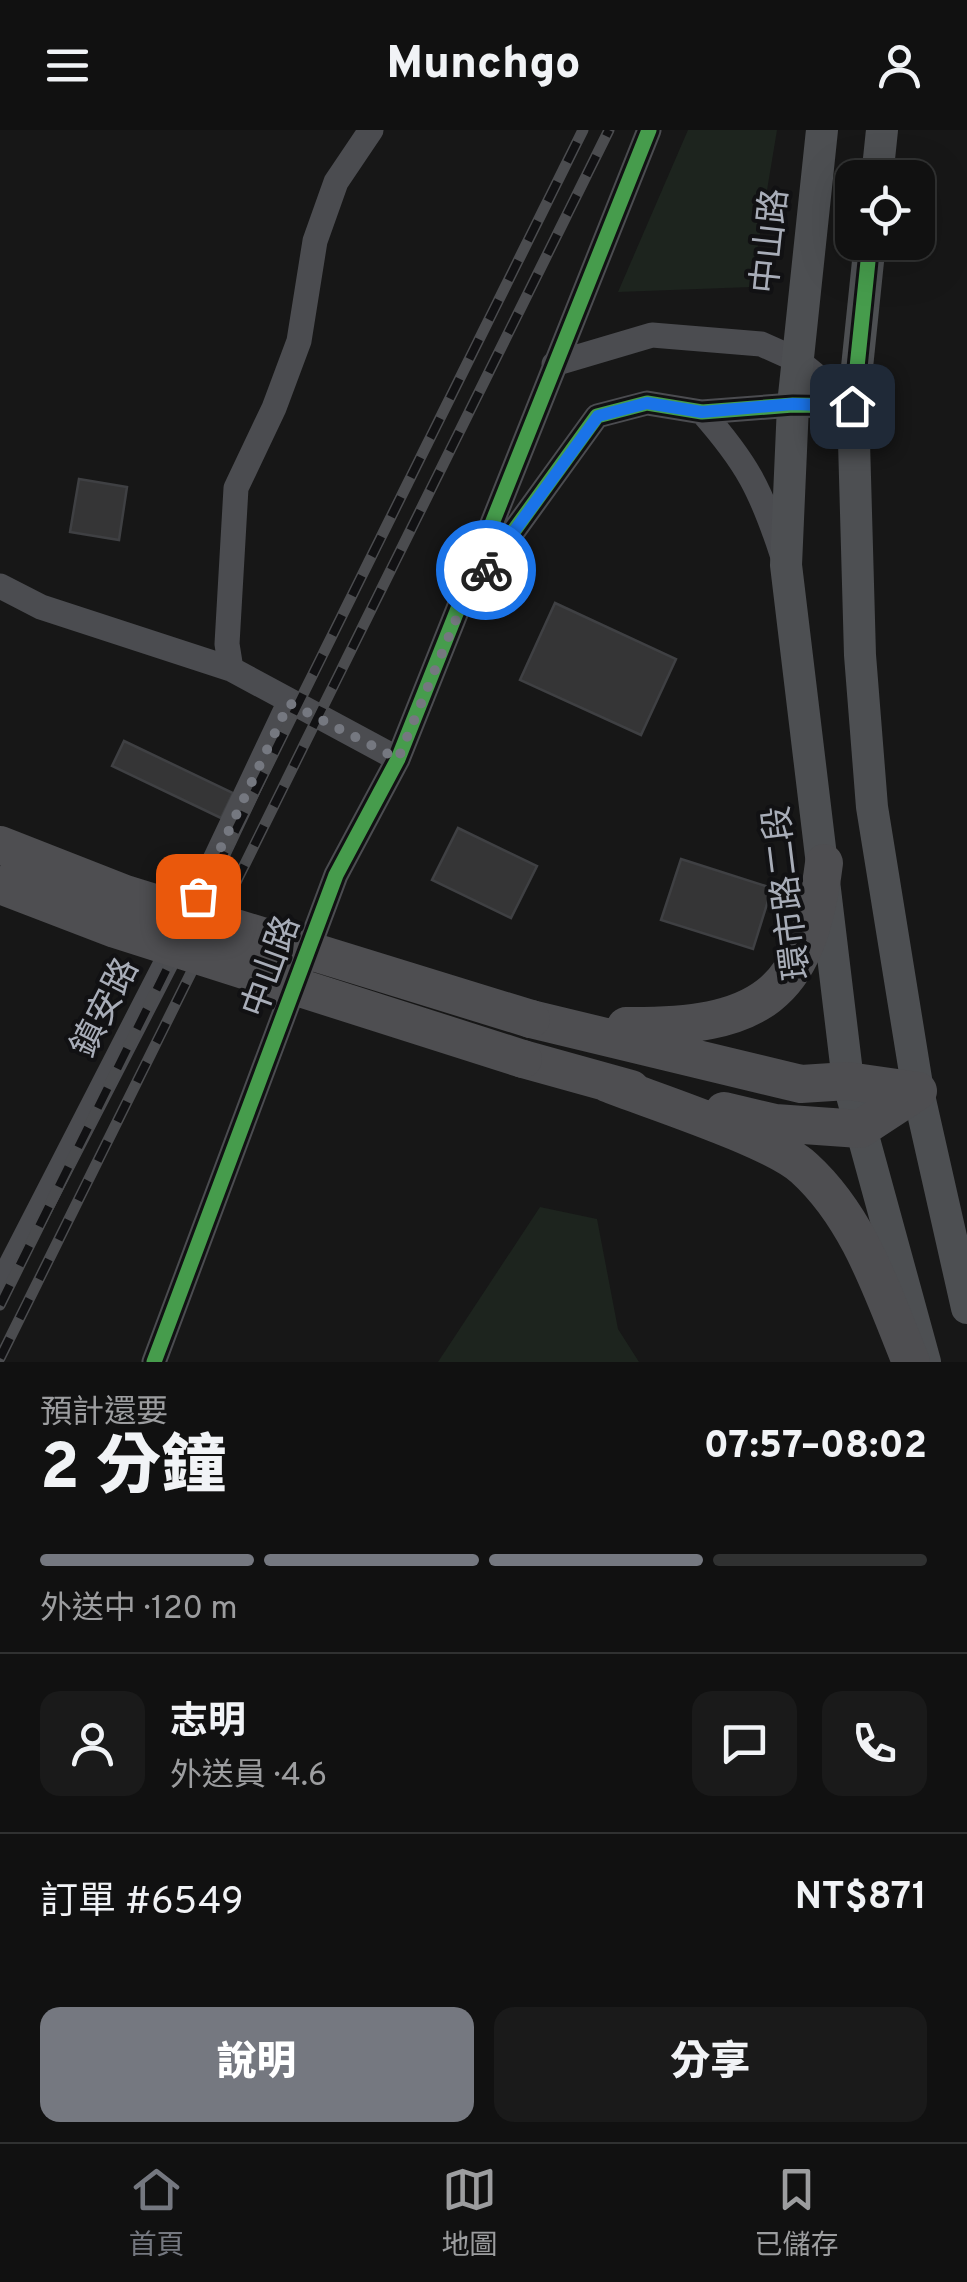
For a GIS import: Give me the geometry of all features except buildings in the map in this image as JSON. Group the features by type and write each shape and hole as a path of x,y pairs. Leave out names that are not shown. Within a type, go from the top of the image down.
{"highway":[{"path":"0,845 126,894 547,1022 801,1084 848,1081 918,1091"},
{"path":"547,1022 672,1026 713,1022 748,1010 779,988 804,953 814,922 824,863"},
{"path":"0,885 115,930 523,1058 607,1083 775,1123 860,1129 918,1091"},
{"path":"607,1083 740,1136 802,1166 853,1227 911,1362"}],"main road":[{"name":"中山路","path":"793,404 822,130"},
{"path":"879,160 882,130"},
{"path":"868,260 852,406 860,655 872,807 918,1091 967,1308"},
{"name":"環市路二段","path":"793,404 786,565 848,1081 926,1362"}],"street":[{"path":"231,670 228,644 236,488 299,341 316,241 336,182 370,130"},
{"path":"554,364 649,130"},
{"name":"中山路","path":"154,1362 336,875 398,759 554,364 652,334 761,344 797,360 852,406"},
{"name":"中山路","path":"464,600 598,416 647,403 702,412 793,404 852,406"},
{"path":"702,412 736,450 760,488 786,565"},
{"path":"0,586 42,607 231,670 398,759"},
{"name":"鎮安路","path":"0,1286 167,961 289,703"},
{"path":"0,896 167,961"}],"shaded area":[{"path":"688,130 777,130 751,287 618,292"},
{"path":"540,1207 597,1219 618,1329 639,1362 438,1362"}],"railway":[{"path":"0,1305 583,130"},
{"path":"0,1358 609,130"}],"cycle path":[{"path":"154,1362 336,875 398,759 649,130"},
{"path":"484,572 597,416 647,403 702,412 793,405 853,406 868,260"}],"way so far":[{"path":"198,896 289,703 398,759 464,600 486,570"}],"route":[{"path":"486,570 598,416 647,403 702,412 793,404 852,406"}]}
